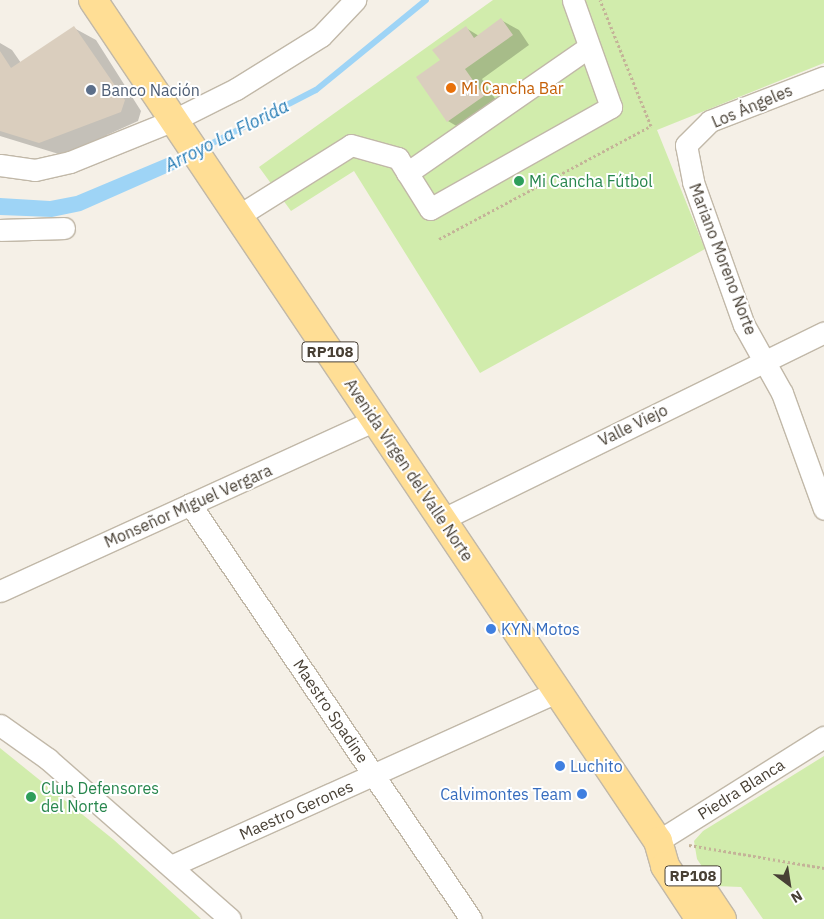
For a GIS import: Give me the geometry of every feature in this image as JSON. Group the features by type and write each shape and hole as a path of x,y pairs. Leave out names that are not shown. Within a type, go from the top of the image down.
{"main road":[{"name":"Avenida Virgen del Valle Norte","path":"93,0 658,841 665,866 700,919"},
{"name":"Avenida Virgen del Valle Norte","path":"658,841 681,858 722,919"}],"street":[{"path":"0,165 35,170 70,162 179,128 236,89 320,36 355,0"},
{"path":"238,216 351,145 398,158 430,209 611,107 573,0"},
{"path":"407,173 589,47"},
{"name":"Los Ángeles","path":"686,145 710,120 824,77"},
{"name":"Mariano Moreno Norte","path":"686,145 693,182 738,307 782,393 824,509"},
{"path":"0,230 64,228"},
{"name":"Valle Viejo","path":"443,519 824,332"},
{"name":"Monseñor Miguel Vergara","path":"0,591 376,420"},
{"name":"Maestro Spadine","path":"190,504 470,919"},
{"name":"Maestro Gerones","path":"171,866 375,776 558,691"},
{"path":"0,725 48,759 230,919"},
{"name":"Piedra Blanca","path":"658,841 824,737"}],"path":[{"path":"658,841 824,868"}],"green space":[{"name":"Mi Cancha Fútbol","path":"493,0 824,0 824,63 657,130 705,249 480,373 354,171 291,211 259,167"},
{"name":"Club Defensores del Norte","path":"0,748 114,840 201,919 0,919"},
{"path":"824,756 824,919 763,919 741,887 715,886 697,859 694,841 703,831"}],"water":[{"path":"169,157 176,169 81,211 52,217 0,215 0,198 50,201 76,196"}],"building":[{"path":"501,18 513,35 465,69 484,96 447,122 416,77 440,60 432,50 466,26 474,38"},
{"path":"74,26 125,100 121,112 39,143 0,131 0,51 11,68"}],"waterway":[{"name":"Arroyo La Florida","path":"201,149 316,90 426,0"},
{"name":"Arroyo La Florida","path":"165,167 190,155"}],"place":[{"name":"Mi Cancha Bar","path":"451,88"},
{"name":"Banco Nación","path":"91,90"},
{"name":"Mi Cancha Fútbol","path":"519,181"},
{"name":"KYN Motos","path":"491,629"},
{"name":"Luchito","path":"560,766"},
{"name":"Calvimontes Team","path":"582,794"},
{"name":"Club Defensores del Norte","path":"31,797"}]}
